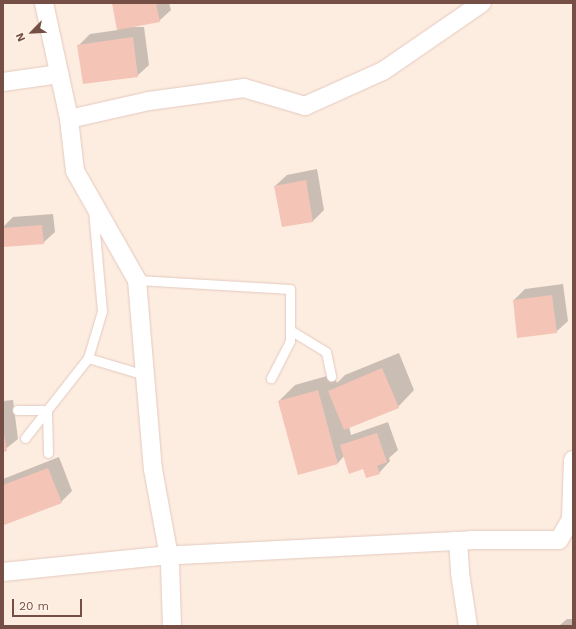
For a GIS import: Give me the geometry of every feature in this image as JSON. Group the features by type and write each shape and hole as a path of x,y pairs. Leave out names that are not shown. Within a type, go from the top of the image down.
{"street":[{"path":"44,3 69,119 75,171 136,280 153,469 169,556 172,626"},
{"path":"69,119 149,101 244,88 305,106 383,71 482,3"},
{"path":"3,82 59,74"},
{"path":"3,572 169,556 458,541 566,541 571,519 573,460"},
{"path":"458,541 460,573 468,626"}],"lane":[{"path":"25,438 88,358 102,311 92,201"},
{"path":"136,280 290,289 290,341 271,378"},
{"path":"290,330 326,352 331,376"},
{"path":"88,358 145,375"},
{"path":"17,410 47,410"},
{"path":"47,410 48,453"}],"building":[{"path":"112,3 156,3 160,22 117,30"},
{"path":"133,37 138,77 83,84 77,45"},
{"path":"306,180 313,222 282,227 274,186"},
{"path":"42,225 44,244 3,247 3,228"},
{"path":"552,295 557,333 517,338 513,300"},
{"path":"382,368 399,408 344,430 328,391"},
{"path":"318,390 338,464 298,475 278,401"},
{"path":"3,428 7,451 3,452"},
{"path":"377,433 387,462 377,466 380,474 366,478 363,469 349,474 340,445"},
{"path":"48,468 62,503 4,525 3,485"}]}
